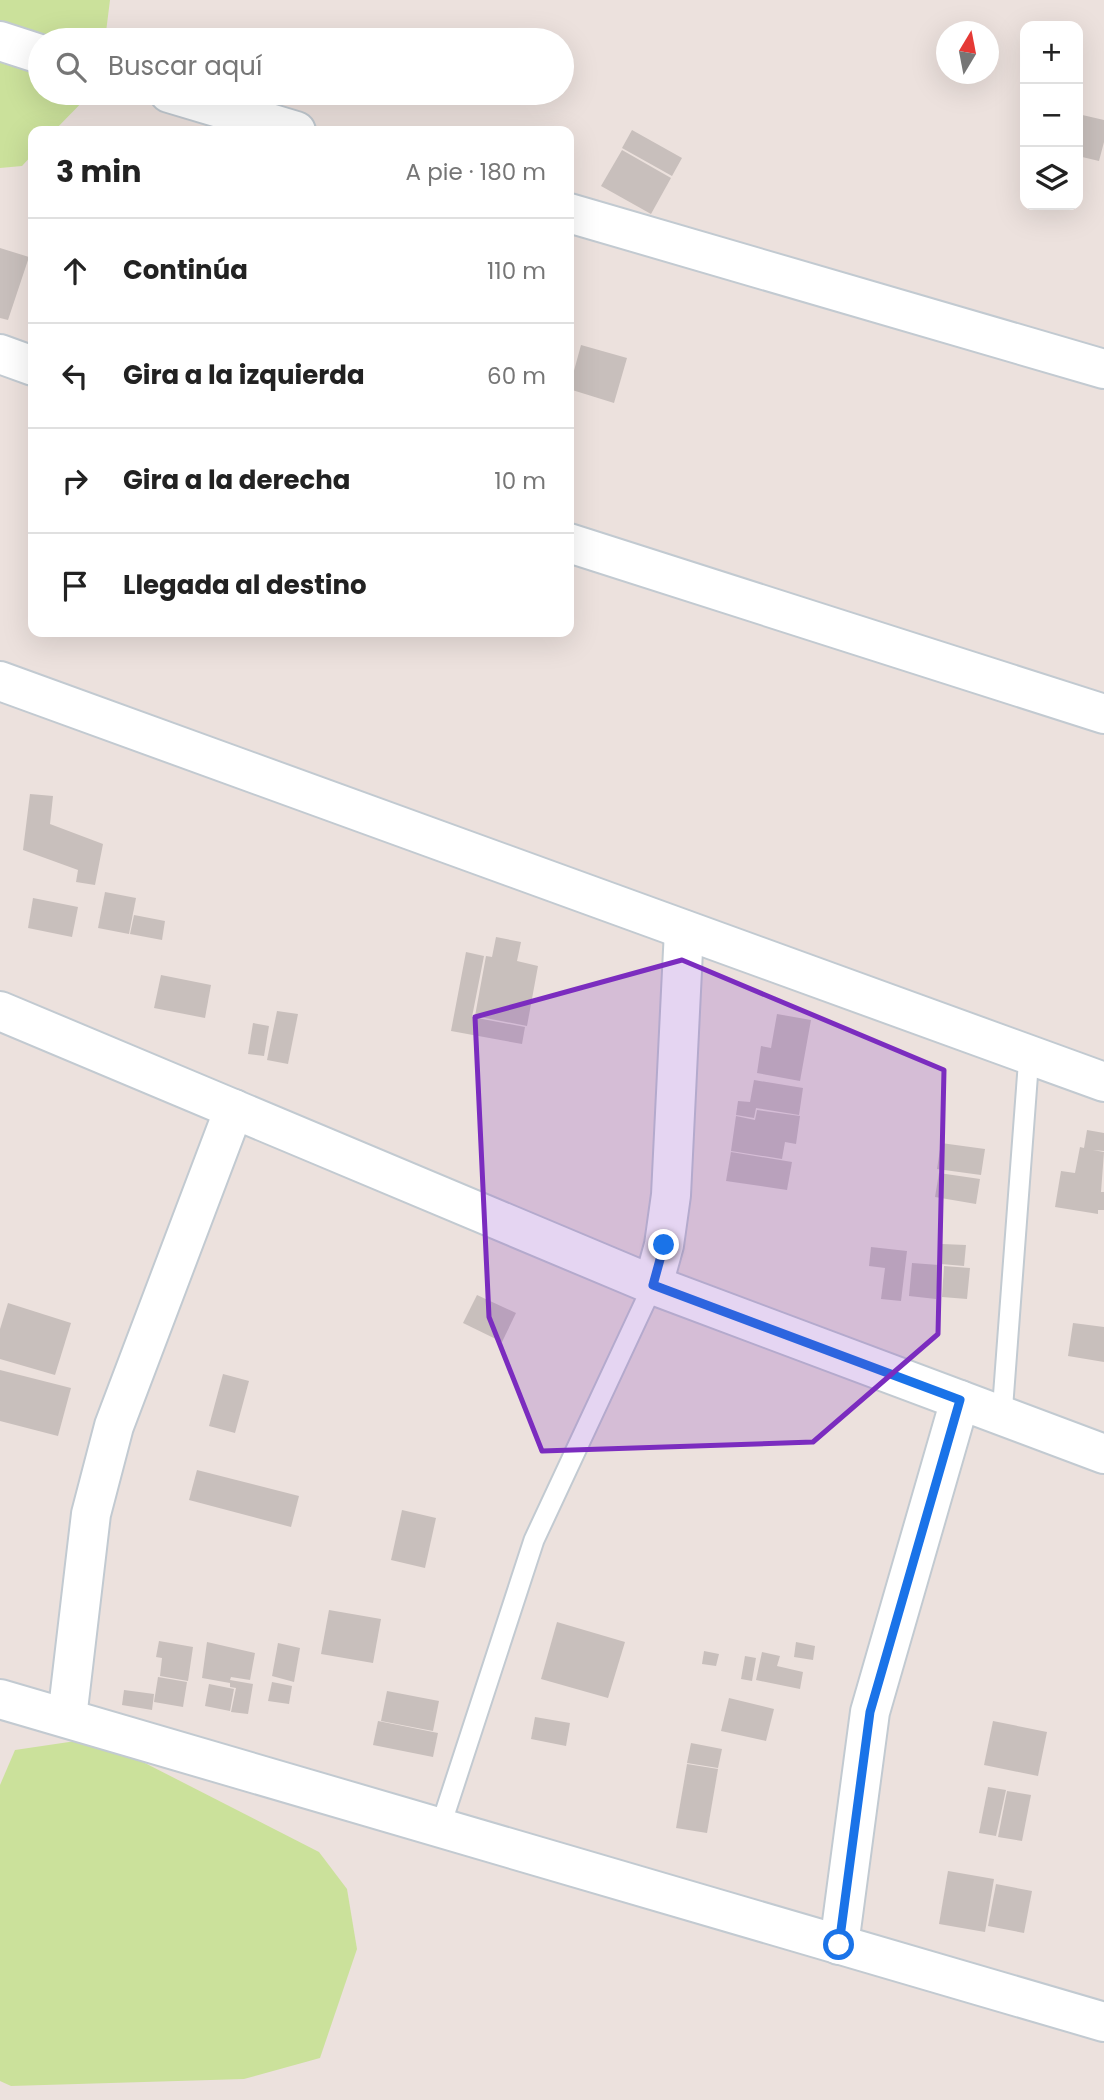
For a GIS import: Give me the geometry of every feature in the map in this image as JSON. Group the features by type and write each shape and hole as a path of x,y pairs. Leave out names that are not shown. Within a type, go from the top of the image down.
{"street":[{"path":"0,41 28,50"},
{"path":"209,105 279,126"},
{"path":"574,214 1104,369"},
{"path":"0,354 28,364"},
{"path":"574,545 1104,713"},
{"path":"0,681 1104,1082"},
{"path":"653,1285 664,1245 671,1195 684,930"},
{"path":"0,1011 653,1285 1104,1454"},
{"path":"67,1718 91,1514 103,1465 114,1426 234,1110"},
{"path":"839,1945 870,1712 960,1400"},
{"path":"0,1699 1104,2022"}],"lane":[{"path":"1002,1415 1029,1055"},
{"path":"440,1828 534,1540 653,1285"}],"highlighted area":[{"path":"682,960 944,1070 938,1334 813,1442 542,1451 489,1317 475,1017"}],"green space":[{"path":"0,0 110,0 106,28 28,28 28,105 79,105 59,126 28,126 28,159 22,166 0,168"},
{"path":"96,1738 319,1852 347,1889 357,1949 320,2058 244,2079 11,2086 0,2081 0,1785 15,1750"}],"building":[{"path":"1083,115 1104,120 1104,142 1099,161 1083,157"},
{"path":"632,130 682,158 672,176 622,148"},
{"path":"622,150 671,178 651,214 601,186"},
{"path":"0,248 28,257 28,260 8,320 0,318"},
{"path":"581,345 627,358 614,403 574,391 574,371"},
{"path":"30,794 53,796 50,824 103,844 95,885 76,882 78,870 23,850"},
{"path":"105,892 136,898 129,934 98,928"},
{"path":"33,898 78,907 72,937 28,928"},
{"path":"134,915 165,921 162,940 130,934"},
{"path":"496,937 521,942 517,961 538,966 527,1026 475,1016 486,956 492,957"},
{"path":"466,952 484,956 472,1017 525,1027 522,1044 451,1031"},
{"path":"161,975 211,985 205,1018 154,1008"},
{"path":"277,1011 298,1014 288,1064 267,1060"},
{"path":"777,1014 811,1020 800,1081 757,1073 761,1046 771,1048"},
{"path":"253,1023 269,1026 264,1056 248,1054"},
{"path":"754,1080 803,1088 799,1115 756,1108 754,1118 736,1115 738,1101 750,1102"},
{"path":"757,1110 800,1116 796,1144 785,1142 782,1159 731,1151 736,1116 755,1120"},
{"path":"1087,1130 1104,1133 1104,1151 1093,1150 1104,1152 1101,1192 1104,1192 1104,1210 1098,1210 1098,1214 1055,1207 1061,1171 1075,1173 1080,1147 1084,1148"},
{"path":"941,1143 985,1149 981,1175 937,1169"},
{"path":"731,1152 792,1162 787,1190 726,1181"},
{"path":"939,1173 980,1179 976,1204 935,1197"},
{"path":"942,1244 966,1245 964,1266 941,1264"},
{"path":"871,1247 907,1251 901,1301 881,1299 885,1268 869,1266"},
{"path":"912,1263 939,1265 936,1299 909,1296"},
{"path":"944,1266 970,1268 967,1299 942,1297"},
{"path":"477,1295 516,1313 502,1342 463,1323"},
{"path":"8,1303 71,1323 55,1375 0,1359 0,1329"},
{"path":"1073,1323 1104,1327 1104,1362 1068,1356"},
{"path":"0,1370 71,1388 58,1436 0,1421"},
{"path":"223,1374 249,1381 235,1433 209,1426"},
{"path":"197,1470 299,1496 291,1527 189,1500"},
{"path":"402,1510 436,1518 425,1568 391,1560"},
{"path":"329,1610 381,1619 373,1663 321,1654"},
{"path":"557,1622 625,1642 608,1698 541,1679"},
{"path":"159,1641 193,1647 188,1681 160,1676 162,1658 156,1657"},
{"path":"207,1642 255,1653 250,1680 231,1677 230,1680 253,1684 248,1714 231,1712 236,1688 230,1687 230,1683 202,1678"},
{"path":"796,1642 815,1646 813,1660 794,1657"},
{"path":"278,1643 300,1648 294,1682 272,1676"},
{"path":"704,1651 719,1654 716,1666 702,1664"},
{"path":"762,1652 780,1656 777,1666 803,1672 800,1689 756,1680"},
{"path":"745,1656 756,1658 752,1681 741,1679"},
{"path":"158,1677 187,1682 183,1707 154,1702"},
{"path":"272,1682 292,1686 289,1704 268,1701"},
{"path":"209,1684 234,1689 230,1711 205,1706"},
{"path":"124,1690 154,1694 152,1710 122,1705"},
{"path":"387,1691 439,1701 433,1731 381,1721"},
{"path":"729,1698 774,1709 766,1741 721,1731"},
{"path":"535,1717 570,1723 566,1746 531,1739"},
{"path":"378,1721 438,1733 433,1757 373,1745"},
{"path":"993,1721 1047,1732 1038,1776 984,1765"},
{"path":"691,1743 722,1749 718,1768 687,1763"},
{"path":"687,1764 718,1769 707,1833 676,1828"},
{"path":"988,1787 1006,1790 996,1836 979,1833"},
{"path":"1007,1791 1031,1795 1022,1841 998,1837"},
{"path":"948,1871 994,1879 985,1932 939,1924"},
{"path":"996,1884 1032,1891 1024,1933 988,1926"}],"route":[{"path":"664,1245 653,1285 960,1400 870,1712 839,1945"}]}
